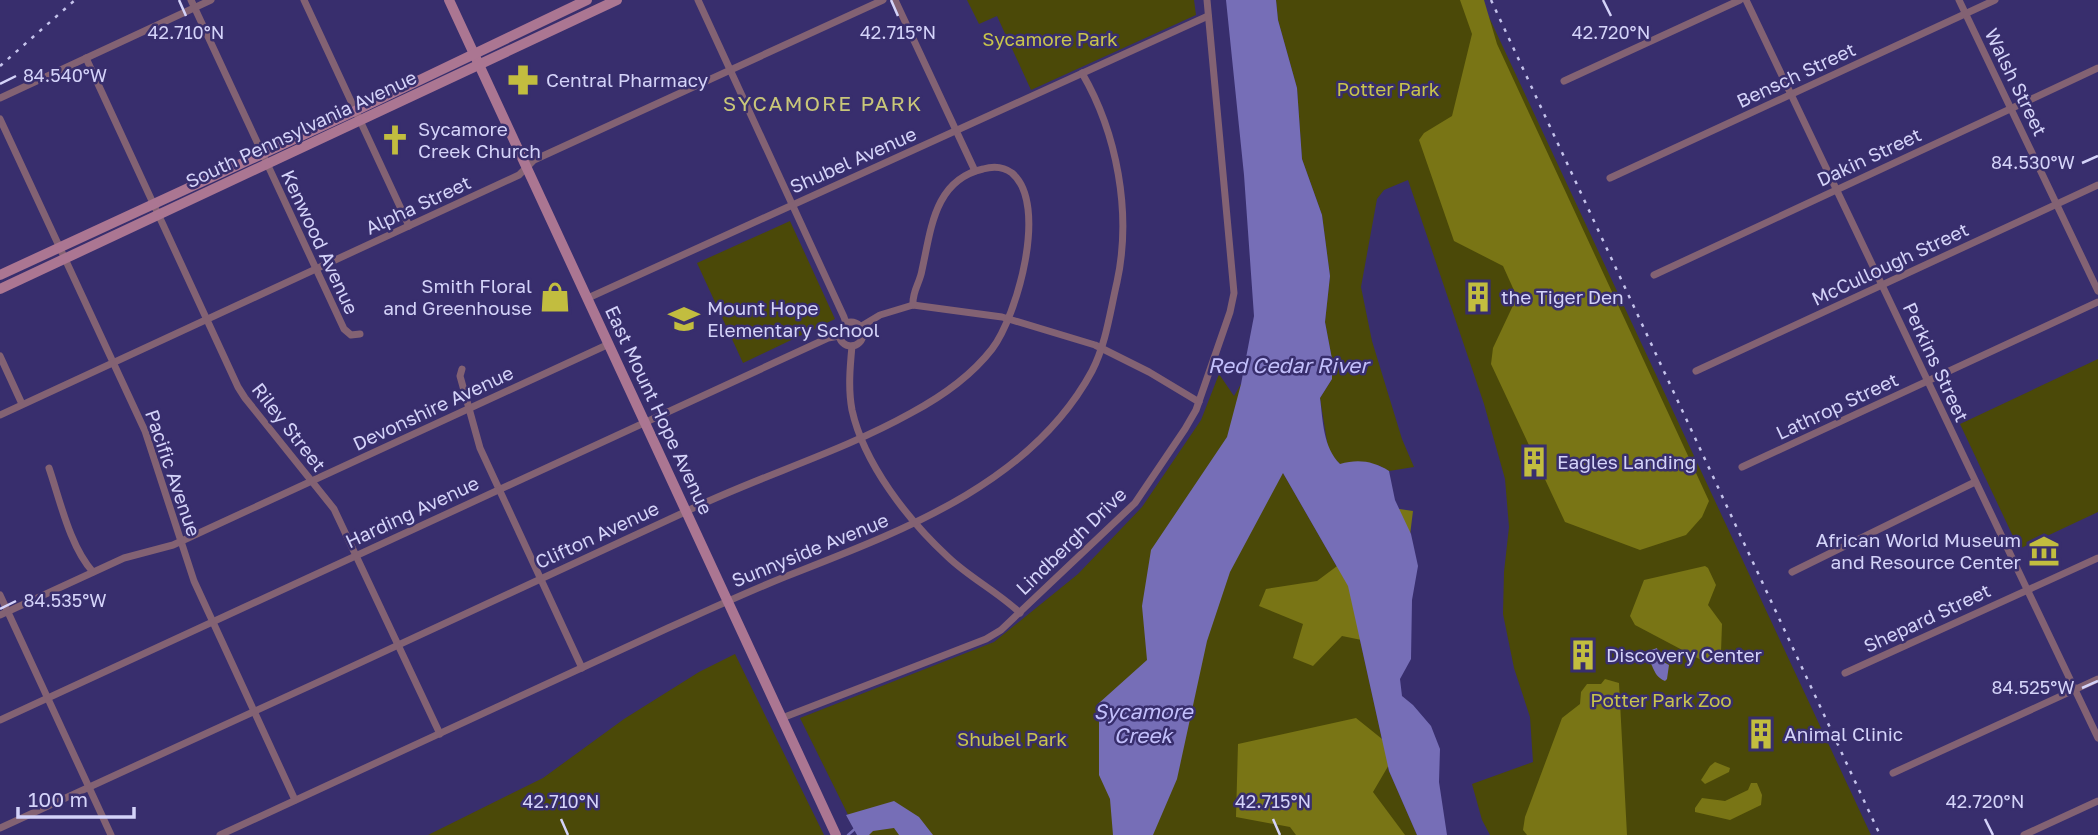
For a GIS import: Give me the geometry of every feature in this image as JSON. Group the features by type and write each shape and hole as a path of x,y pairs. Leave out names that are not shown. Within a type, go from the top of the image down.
{"main road":[{"name":"East Mount Hope Avenue","path":"449,0 835,835"},
{"name":"South Pennsylvania Avenue","path":"0,275 587,0"},
{"name":"South Pennsylvania Avenue","path":"0,289 617,0"}],"street":[{"path":"0,98 193,4 211,0"},
{"path":"304,0 409,226"},
{"path":"698,0 846,323"},
{"name":"Alpha Street","path":"0,415 519,175 534,160 883,0"},
{"path":"895,0 975,171 958,181 936,210 929,231 922,275 914,292 914,305"},
{"name":"Lindbergh Drive","path":"782,718 986,639 1020,613 1135,503 1185,429 1199,402 1234,293 1206,0"},
{"path":"1564,81 1740,0"},
{"name":"Perkins Street","path":"1746,0 2098,738"},
{"name":"Walsh Street","path":"1959,0 2098,291"},
{"name":"Bensch Street","path":"1610,178 1995,0"},
{"name":"Kenwood Avenue","path":"193,4 344,329 351,335 360,334"},
{"name":"Shubel Avenue","path":"588,299 1208,16"},
{"name":"Riley Street","path":"86,58 245,398 334,509 440,734"},
{"name":"Dakin Street","path":"1654,275 2098,68"},
{"name":"Sunnyside Avenue","path":"220,835 728,601 916,523 979,487 1019,458 1078,394 1102,348 1120,268 1122,203 1111,145 1082,73"},
{"name":"Pacific Avenue","path":"0,119 150,446 194,581 295,800"},
{"name":"Clifton Avenue","path":"0,828 686,511 862,437 913,412 954,385 977,366 994,346 1009,319 1028,252 1029,229 1020,184 1009,171 989,167 975,171"},
{"name":"McCullough Street","path":"1696,371 2098,185"},
{"name":"Lathrop Street","path":"1742,467 2098,302"},
{"path":"860,327 873,318 914,305 1009,319 1102,348 1199,402"},
{"path":"852,346 845,344 839,336 840,328 846,323 860,327"},
{"path":"860,327 861,339 852,346 849,380 852,410 862,437 890,490 949,558 1002,596 1020,613"},
{"name":"Harding Avenue","path":"0,720 828,338 839,336"},
{"name":"Devonshire Avenue","path":"4,613 138,553 180,542 609,344"},
{"path":"0,356 22,404"},
{"path":"462,369 460,376 480,448 582,668"},
{"path":"49,468 70,531 86,565 93,572"},
{"path":"1792,572 1975,482"},
{"name":"Shepard Street","path":"1845,673 2098,558"},
{"path":"0,595 4,613 48,698 111,835"},
{"path":"1893,773 2098,679"},
{"path":"2024,835 2098,801"}],"green space":[{"name":"Sycamore Park","path":"967,0 1194,0 1196,15 1031,90 997,16 979,24"},
{"name":"Potter Park Zoo","path":"1276,0 1481,0 1871,835 1490,835 1482,820 1472,784 1533,762 1530,717 1514,668 1503,614 1509,527 1505,479 1484,404 1408,180 1384,190 1377,199 1361,287 1372,341 1402,439 1414,467 1389,471 1378,465 1340,464 1329,454 1320,398 1332,379 1332,359 1325,322 1330,276 1322,215 1302,159 1297,88 1278,20"},
{"path":"790,221 835,319 743,363 697,263"},
{"path":"2098,359 2098,512 2019,549 1960,424"},
{"name":"Shubel Park","path":"1219,374 1234,396 1241,384 1283,473 1348,586 1389,771 1417,835 858,835 800,718 994,642 1078,574 1142,507 1201,420"},
{"path":"735,654 824,835 428,835 543,778 624,719 699,672"}],"shaded area":[{"path":"1460,0 1484,0 1497,44 1709,501 1702,517 1686,535 1640,550 1565,522 1491,364 1493,348 1517,297 1503,266 1454,241 1419,140 1424,133 1452,116 1472,34"},
{"path":"1386,507 1413,511 1396,647 1342,636 1313,666 1293,658 1303,624 1259,606 1266,589 1317,581 1372,540"},
{"path":"1705,566 1716,585 1708,605 1722,624 1721,652 1714,662 1705,662 1635,625 1630,616 1644,580"},
{"path":"1605,679 1619,683 1627,835 1527,835 1523,830 1525,817 1562,718 1580,704 1581,692 1587,684 1601,684"},
{"path":"1356,718 1397,751 1373,792 1405,835 1296,835 1290,827 1236,817 1238,744"},
{"path":"1715,762 1730,768 1729,772 1705,784 1701,780"},
{"path":"1751,783 1757,783 1762,795 1761,805 1730,820 1695,812 1702,798 1725,801 1748,790"}],"water":[{"name":"Red Cedar River","path":"1226,0 1276,0 1278,20 1297,88 1302,159 1322,215 1330,276 1325,322 1332,359 1332,379 1320,398 1325,433 1330,450 1340,464 1365,462 1389,471 1395,500 1411,534 1418,566 1412,600 1411,659 1400,679 1402,696 1431,726 1440,749 1439,782 1447,835 1417,835 1389,771 1348,586 1283,473 1230,572 1207,641 1177,779 1153,835 1113,835 1110,799 1099,775 1099,703 1147,660 1142,606 1151,550 1227,437 1241,384 1254,316 1244,175"},
{"path":"1657,648 1660,660 1669,665 1665,681 1640,654"},
{"path":"894,801 919,817 933,835 899,835 894,828 873,831 869,835 857,835 846,815"}],"waterway":[{"name":"Sycamore Creek","path":"848,835 856,828"}],"railway":[{"path":"0,66 75,0"},
{"path":"1491,0 1880,835"}],"place":[{"name":"Central Pharmacy","path":"523,80"},
{"name":"Sycamore Creek Church","path":"395,140"},
{"name":"Smith Floral and Greenhouse","path":"555,297"},
{"name":"the Tiger Den","path":"1478,297"},
{"name":"Mount Hope Elementary School","path":"684,319"},
{"name":"Eagles Landing","path":"1534,462"},
{"name":"African World Museum and Resource Center","path":"2044,551"},
{"name":"Discovery Center","path":"1583,655"},
{"name":"Animal Clinic","path":"1761,734"}],"district":[{"name":"SYCAMORE PARK","path":"823,104"}],"park label":[{"name":"Potter Park","path":"1388,89"}]}
